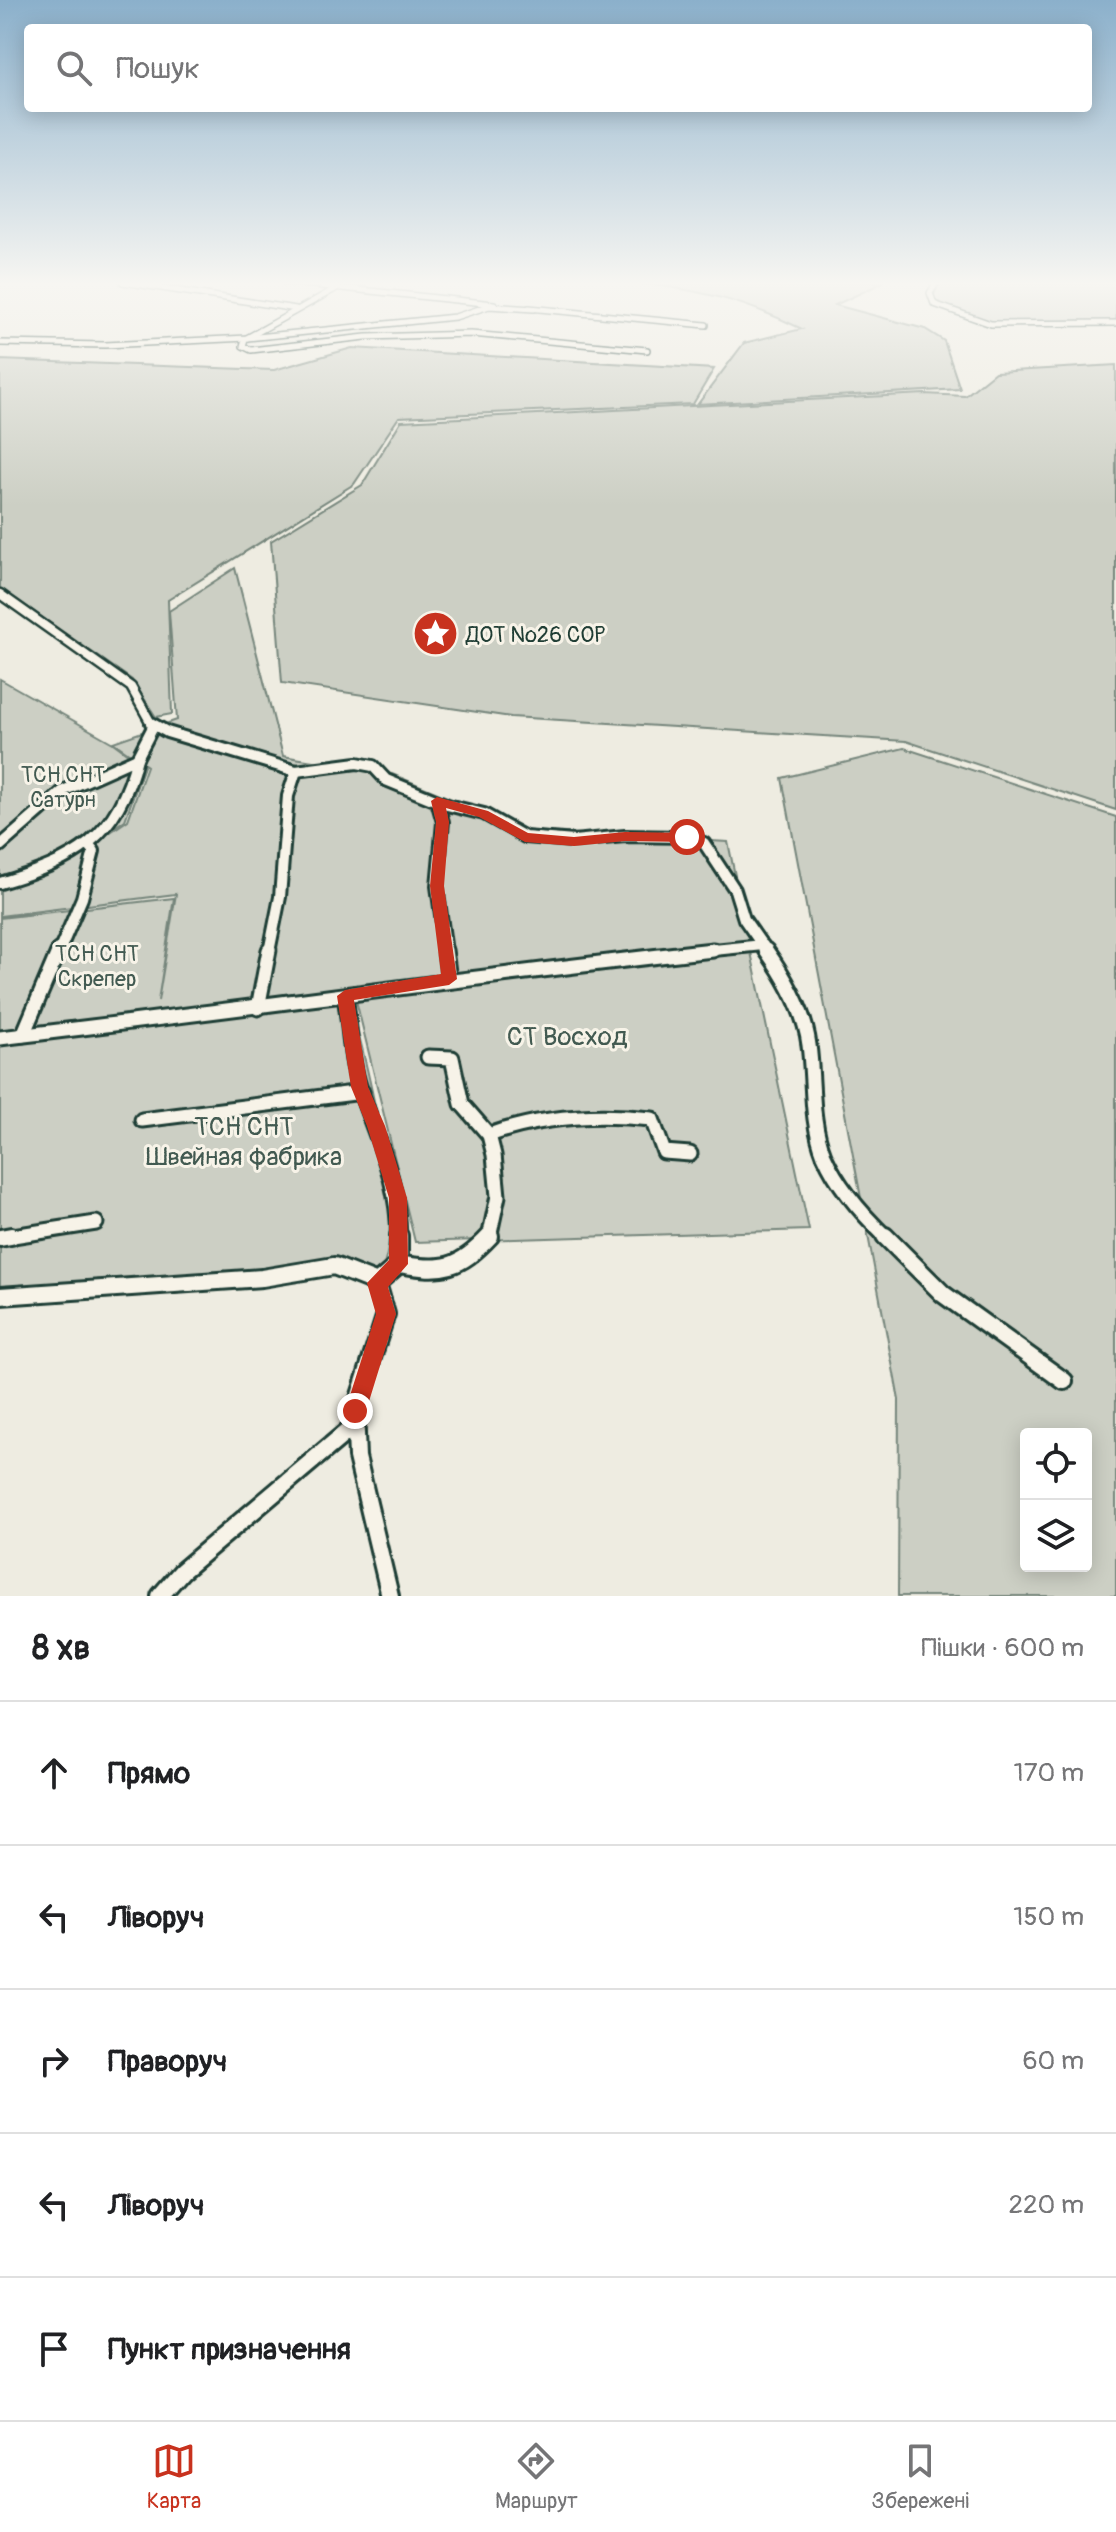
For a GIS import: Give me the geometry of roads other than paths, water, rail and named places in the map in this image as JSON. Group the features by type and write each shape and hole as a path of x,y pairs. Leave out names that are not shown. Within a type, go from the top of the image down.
{"street":[{"path":"0,594 131,687 153,727 296,771 357,763 373,766 386,780 437,801 484,814 525,837 574,841 625,836 687,837 704,843 735,890 744,919 781,972 809,1043 811,1095 824,1155 863,1215 943,1294 1064,1381"},
{"path":"0,883 55,866 90,846 119,813 133,783 137,758 153,727"},
{"path":"0,846 63,791 137,758"},
{"path":"258,1008 280,897 288,796 296,771"},
{"path":"437,801 443,822 437,886 449,979"},
{"path":"23,1035 82,898 94,851 90,846"},
{"path":"0,1038 258,1008 449,979 763,945"},
{"path":"345,996 362,1092 398,1198 399,1264"},
{"path":"399,1264 427,1269 462,1263 490,1237 498,1196 489,1135 462,1104 452,1058 428,1057"},
{"path":"142,1120 362,1092"},
{"path":"489,1135 519,1123 621,1115 652,1119 664,1152 690,1154"},
{"path":"0,1238 96,1223"},
{"path":"377,1283 399,1264"},
{"path":"0,1296 206,1283 334,1266 377,1283"},
{"path":"377,1283 386,1314 355,1411 357,1457 390,1596"},
{"path":"160,1596 182,1571 356,1424"}],"place":[{"name":"ДОТ №26 СОР","path":"435,634"}],"park label":[{"name":"ТСН СНТ Сатурн","path":"63,786"},
{"name":"ТСН СНТ Скрепер","path":"97,966"},
{"name":"СТ Восход","path":"567,1036"},
{"name":"ТСН СНТ Швейная фабрика","path":"244,1141"}]}
